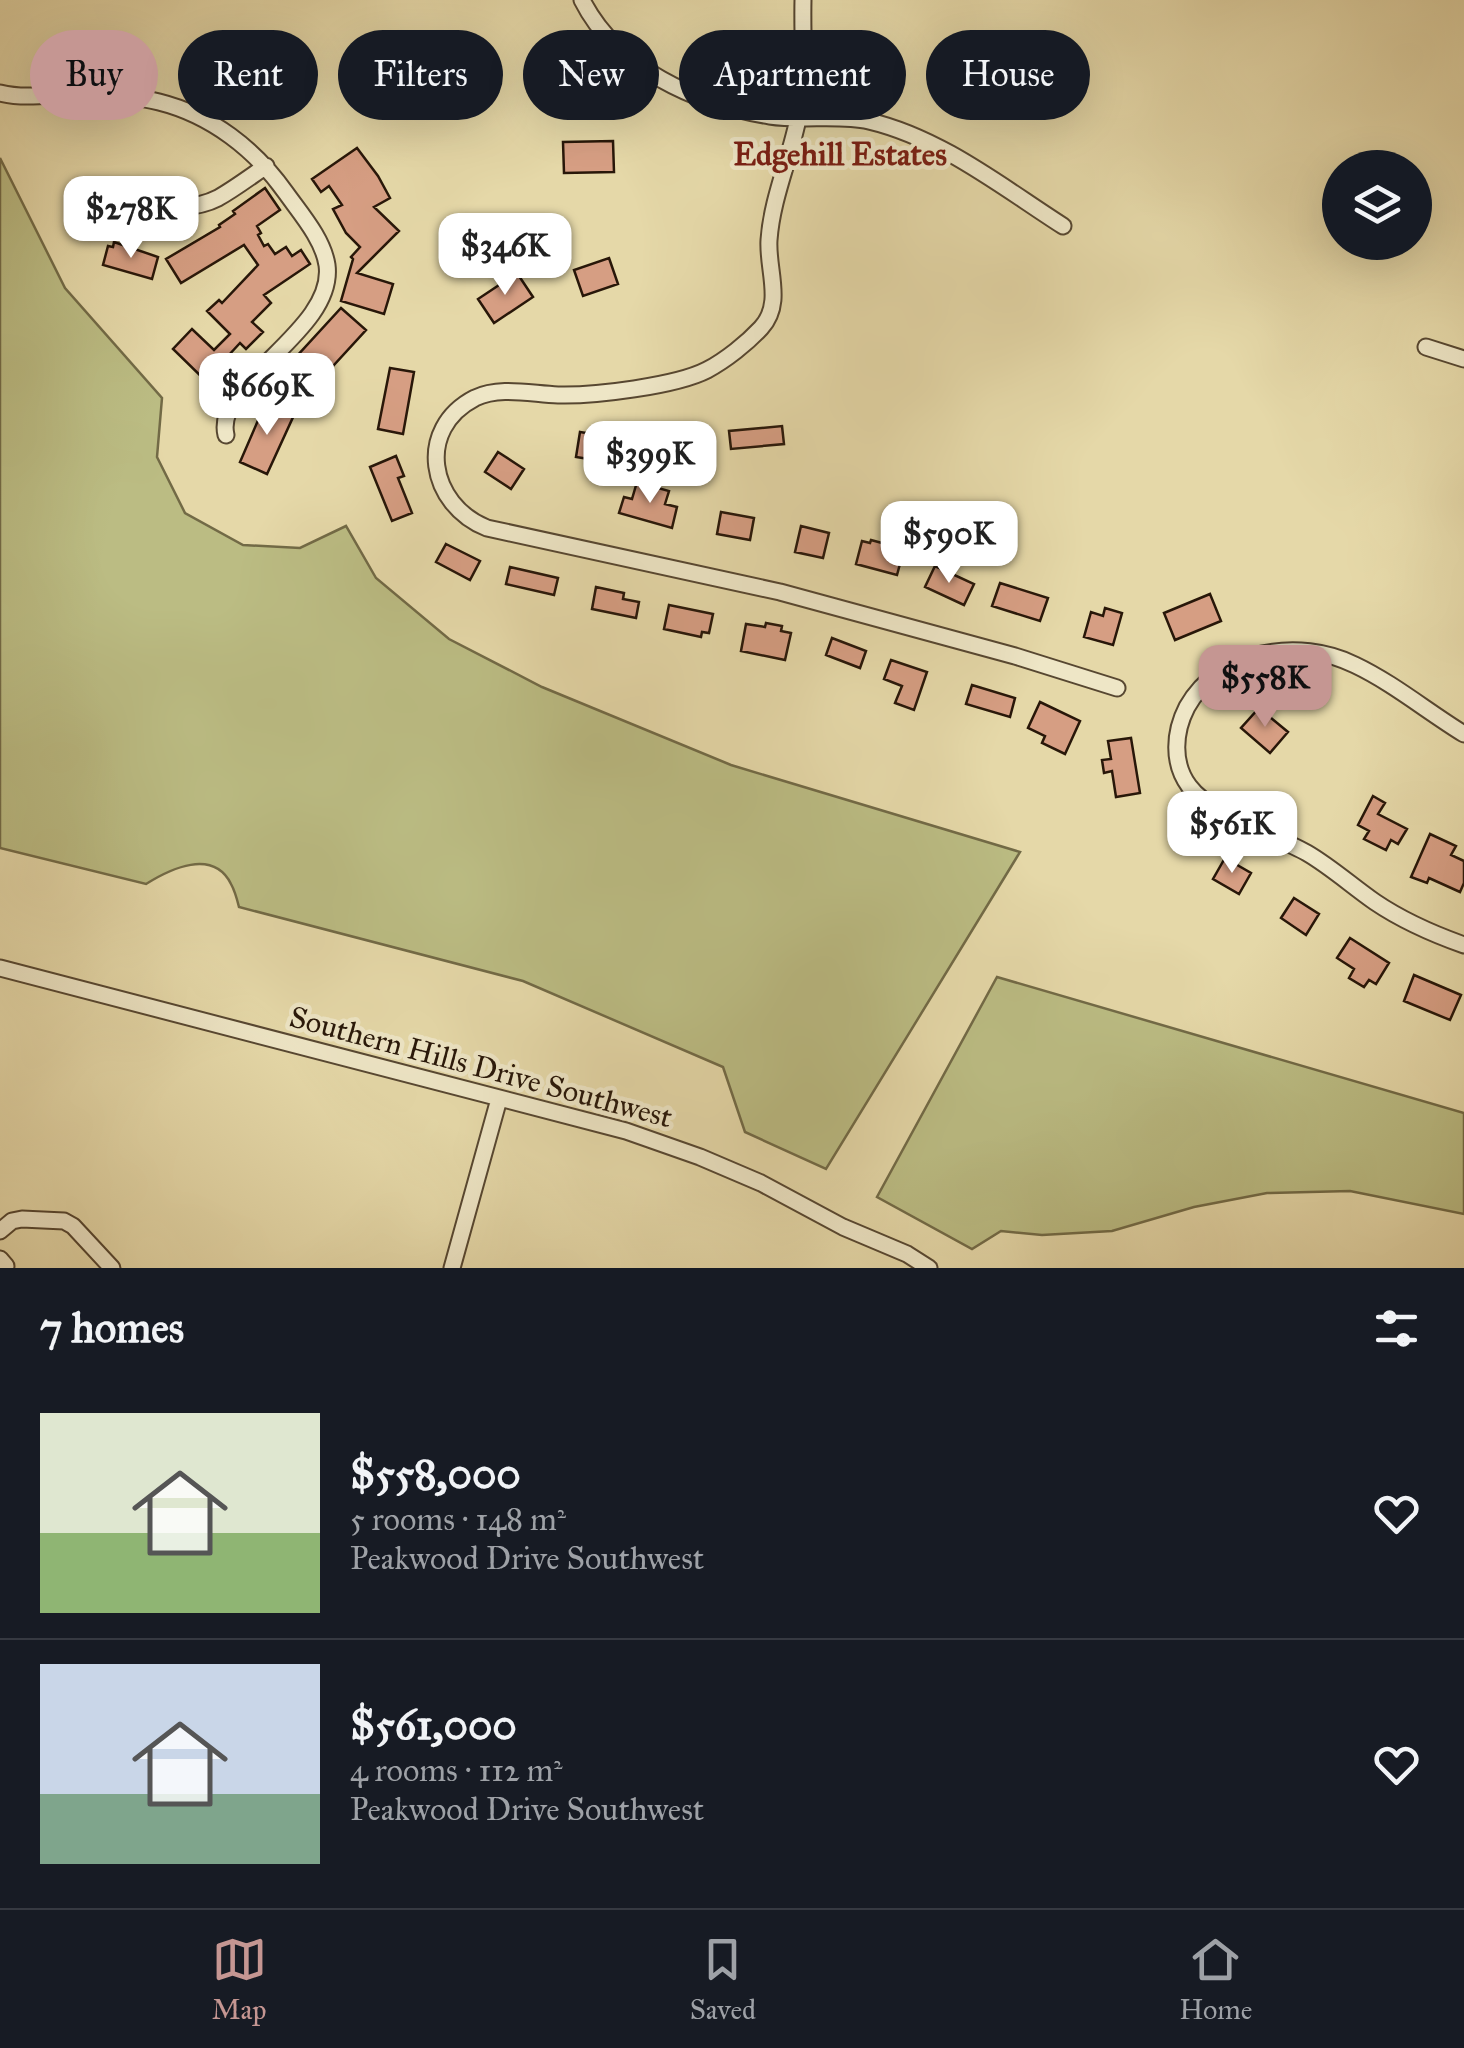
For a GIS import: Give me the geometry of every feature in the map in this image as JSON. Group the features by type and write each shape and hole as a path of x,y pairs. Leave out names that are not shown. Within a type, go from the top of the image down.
{"street":[{"path":"582,0 613,44 648,72 679,85"},
{"path":"802,0 802,30"},
{"path":"0,93 28,97 84,94 158,101 203,118 244,146 266,166 289,197 322,247 328,277 325,291 313,314 235,399 224,425 226,435"},
{"path":"797,120 770,223 774,306 761,328 722,361 687,378 596,394 502,391 476,398 451,418 440,440 436,467 447,498 459,512 488,528 780,592 1117,688"},
{"path":"867,120 939,146 1063,226"},
{"path":"110,217 114,208 121,205 199,205 216,199 266,166"},
{"path":"1426,347 1464,360"},
{"path":"1464,734 1379,678 1336,656 1296,651 1268,653 1233,663 1203,685 1181,722 1176,756 1188,784 1210,806 1309,854 1406,921 1464,945"},
{"name":"Southern Hills Drive Southwest","path":"0,968 626,1130 761,1183 929,1268"},
{"path":"452,1268 499,1099"},
{"path":"0,1231 12,1221 22,1219 64,1222 73,1226 112,1268"}],"green space":[{"path":"0,158 65,288 162,398 157,457 185,513 243,545 300,548 346,526 376,578 449,639 542,687 731,765 1020,852 826,1169 745,1132 723,1067 523,981 239,907 223,873 203,864 179,868 146,884 0,848"},
{"path":"997,977 1464,1113 1464,1214 1350,1191 1267,1193 1194,1207 1112,1231 1042,1235 1001,1231 972,1249 877,1197"}],"building":[{"path":"613,141 614,172 564,173 563,142"},
{"path":"357,148 390,198 374,207 399,231 357,273 393,284 384,314 341,301 351,257 360,247 346,233 333,209 342,205 329,186 321,192 312,179"},
{"path":"265,188 280,210 257,226 264,246 268,244 275,254 286,247 292,256 301,250 310,264 264,295 271,303 252,322 263,332 246,349 240,343 217,368 224,375 212,387 173,349 192,329 214,350 230,334 207,311 219,300 222,303 258,265 244,245 181,283 166,259 220,227 235,214 233,211"},
{"path":"114,242 158,257 152,279 103,265 108,246 113,247"},
{"path":"609,258 618,284 583,296 574,270"},
{"path":"517,273 533,297 494,323 478,299"},
{"path":"341,308 366,330 322,378 297,356"},
{"path":"390,368 414,372 403,434 378,429"},
{"path":"266,402 294,415 267,474 240,462"},
{"path":"782,426 784,444 731,449 729,431"},
{"path":"580,432 611,437 608,450 590,449 589,459 576,457"},
{"path":"498,452 524,469 511,489 485,472"},
{"path":"396,456 404,476 398,478 412,513 392,521 370,467"},
{"path":"637,482 669,491 665,504 677,507 672,528 619,513 624,497 632,499"},
{"path":"721,512 754,518 750,540 717,534"},
{"path":"801,526 829,533 823,558 795,552"},
{"path":"862,541 904,549 897,575 856,564"},
{"path":"446,544 480,561 470,580 436,562"},
{"path":"935,566 974,584 964,605 925,587"},
{"path":"510,567 558,578 554,595 506,584"},
{"path":"1000,583 1048,598 1040,621 992,606"},
{"path":"596,587 624,593 623,599 639,602 636,618 592,609"},
{"path":"1210,594 1221,621 1175,640 1164,613"},
{"path":"669,605 713,614 709,633 702,632 701,637 664,629"},
{"path":"1105,608 1122,613 1113,645 1084,637 1091,612 1103,616"},
{"path":"766,623 782,626 781,631 791,633 785,660 741,651 746,624 765,627"},
{"path":"832,638 866,651 860,668 826,655"},
{"path":"891,660 927,672 914,710 895,703 902,686 884,679"},
{"path":"972,685 1015,698 1010,717 966,704"},
{"path":"1040,702 1080,721 1065,754 1042,743 1045,736 1028,728"},
{"path":"1259,708 1288,732 1270,753 1241,728"},
{"path":"1131,738 1140,793 1116,797 1112,771 1104,773 1102,760 1111,759 1108,741"},
{"path":"1373,796 1385,803 1378,814 1407,829 1398,844 1391,840 1386,850 1364,839 1369,831 1358,825"},
{"path":"1430,834 1456,846 1451,855 1464,861 1460,892 1429,878 1427,883 1411,877"},
{"path":"1225,858 1251,873 1239,894 1213,879"},
{"path":"1294,898 1319,914 1306,935 1281,918"},
{"path":"1350,938 1389,963 1376,984 1369,980 1364,987 1349,978 1354,969 1337,958"},
{"path":"1414,975 1461,995 1450,1020 1404,1001"}],"district":[{"name":"Edgehill Estates","path":"840,154"}]}
